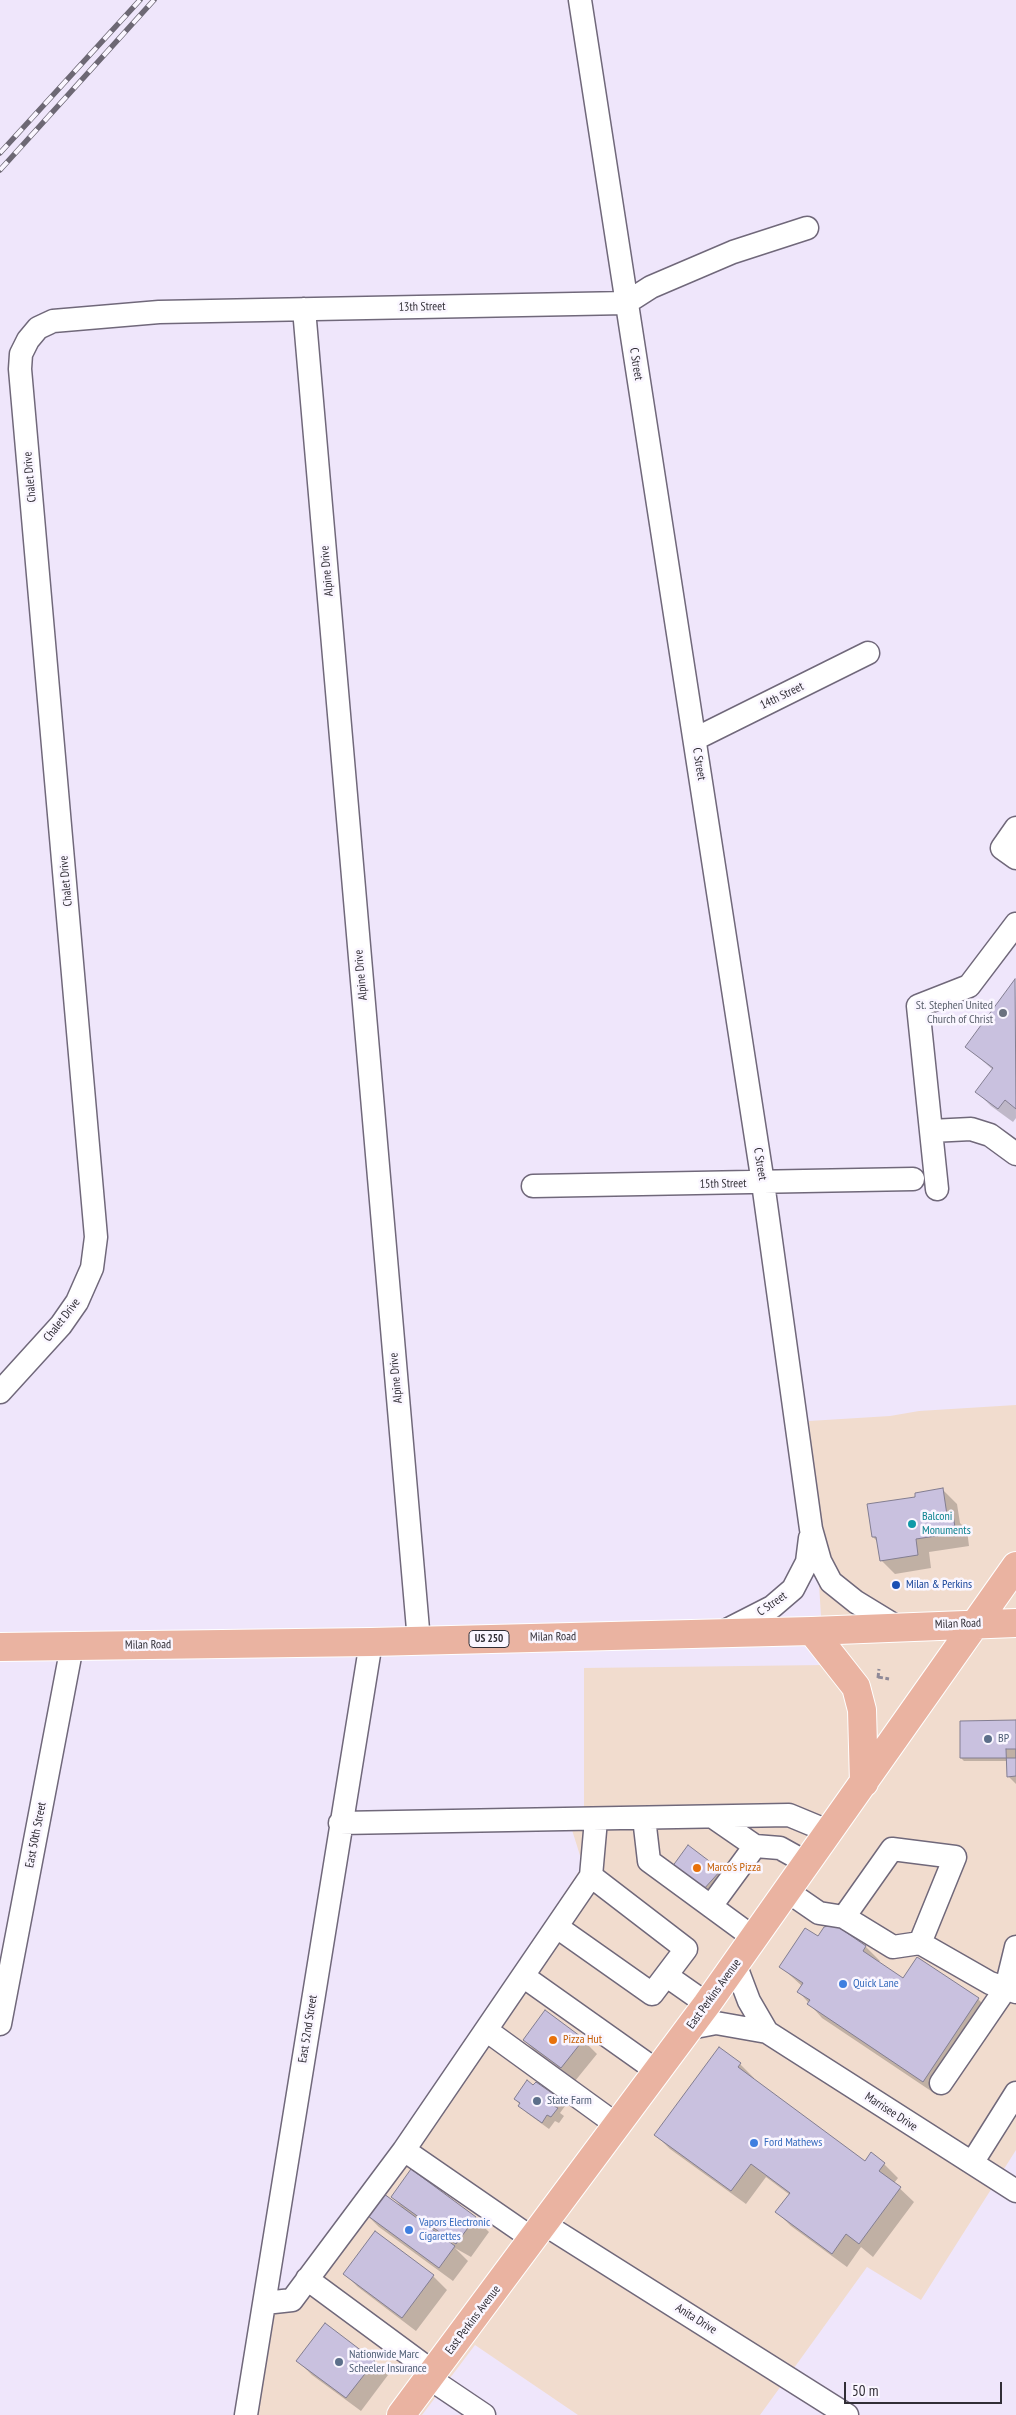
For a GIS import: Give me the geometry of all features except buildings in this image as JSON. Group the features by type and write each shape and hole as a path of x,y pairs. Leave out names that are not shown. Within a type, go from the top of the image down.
{"main road":[{"name":"East Perkins Avenue","path":"401,2415 690,2028 1016,1566"},
{"name":"Milan Road","path":"0,1646 419,1641 812,1631 977,1623 1016,1623"},
{"path":"812,1631 856,1687 862,1710 864,1782"}],"street":[{"name":"C Street","path":"580,0 763,1183 811,1529 820,1561 831,1582 856,1602 897,1627"},
{"path":"626,303 651,287 733,252 807,228"},
{"name":"13th Street","path":"28,340 43,325 64,320 159,312 626,303"},
{"name":"Alpine Drive","path":"304,309 419,1641"},
{"name":"Chalet Drive","path":"0,1392 61,1325 77,1302 92,1268 96,1237 20,370 21,354 28,340"},
{"name":"14th Street","path":"695,739 868,653"},
{"path":"1016,828 1002,848 1016,858"},
{"path":"937,1189 918,1006 969,986 1016,924"},
{"path":"931,1131 971,1129 990,1136 1016,1154"},
{"name":"15th Street","path":"533,1186 913,1179"},
{"name":"C Street","path":"721,1633 772,1607 793,1589 807,1562 811,1529"},
{"name":"East 52nd Street","path":"246,2415 340,1823 371,1642"},
{"name":"East 50th Street","path":"0,2024 72,1646"},
{"path":"340,1823 596,1820 789,1815 830,1832"},
{"path":"713,1817 755,1846 780,1848 808,1863"},
{"path":"644,1818 649,1861 754,1938"},
{"path":"265,2303 292,2300 404,2150 592,1876 596,1820"},
{"path":"711,1906 755,1846"},
{"path":"844,1917 892,1849 955,1857 920,1943"},
{"path":"557,1927 652,1994 686,1949 592,1876"},
{"path":"787,1892 819,1913 844,1917 893,1947 920,1943 990,1983 1011,1990"},
{"path":"941,2083 1011,1990 1016,1947"},
{"name":"Marrisee Drive","path":"735,1964 749,2001 767,2032"},
{"path":"523,1976 657,2072"},
{"path":"667,1976 707,2004"},
{"name":"Marrisee Drive","path":"690,2028 716,2023 767,2032 1016,2192"},
{"path":"486,2030 617,2125"},
{"path":"972,2164 1016,2093"},
{"name":"Anita Drive","path":"404,2150 538,2232 847,2415"},
{"path":"307,2279 484,2415"}],"path":[{"path":"878,1677 889,1678"}],"shaded area":[{"path":"1016,1405 1016,2150 921,2300 867,2267 760,2415 578,2415 475,2345 422,2415 251,2415 269,2313 412,2123 583,1865 567,1814 584,1811 584,1668 824,1665 809,1421"}],"railway":[{"path":"0,153 140,0"},
{"path":"0,170 154,0"}],"place":[{"name":"St. Stephen United Church of Christ","path":"1003,1013"},
{"name":"Balconi Monuments","path":"912,1524"},
{"name":"Milan & Perkins","path":"896,1585"},
{"name":"BP","path":"988,1739"},
{"name":"Marco's Pizza","path":"697,1868"},
{"name":"Quick Lane","path":"843,1984"},
{"name":"Pizza Hut","path":"553,2040"},
{"name":"State Farm","path":"537,2101"},
{"name":"Ford Mathews","path":"754,2143"},
{"name":"Vapors Electronic Cigarettes","path":"409,2230"},
{"name":"Nationwide Marc Scheeler Insurance","path":"339,2362"}]}
